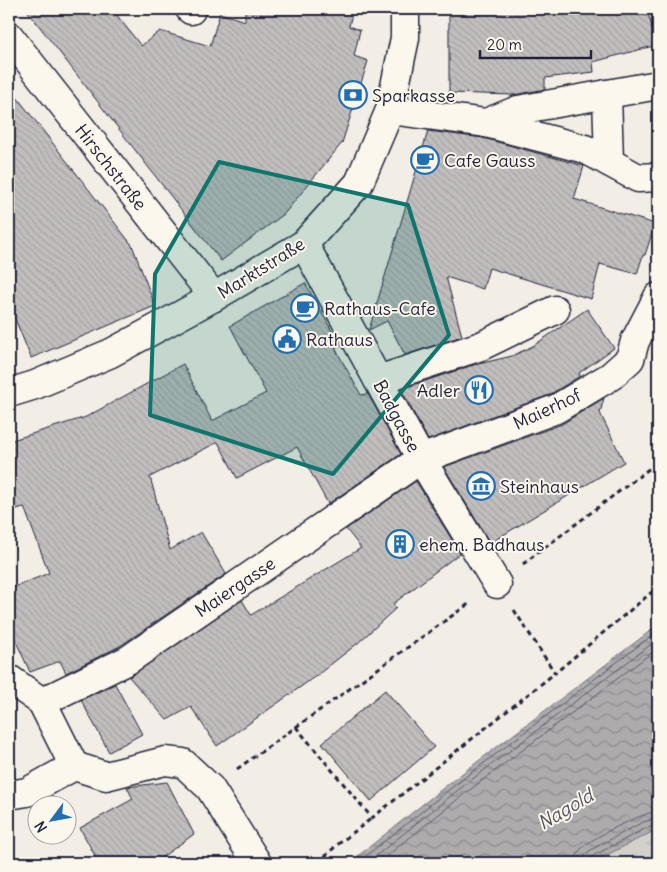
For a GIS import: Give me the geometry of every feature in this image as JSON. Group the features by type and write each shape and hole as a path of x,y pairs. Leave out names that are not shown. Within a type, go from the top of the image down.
{"street":[{"name":"Marktstraße","path":"9,393 35,385 111,353 214,297 304,244 360,183 390,110 405,38 405,9"},
{"name":"Hirschstraße","path":"9,36 214,297"},
{"path":"486,123 518,110 658,85"},
{"path":"607,94 609,162"},
{"path":"390,110 486,123 585,149 638,178 658,177"},
{"name":"Badgasse","path":"304,244 421,460 497,584"},
{"name":"Maierhof","path":"421,460 556,409 612,376 630,360 635,342 658,297"},
{"path":"378,380 481,346 555,310"},
{"name":"Maiergasse","path":"42,702 128,660 421,460"},
{"path":"9,679 42,702 74,766 106,776 165,760 183,763 210,788 257,863"},
{"path":"9,796 28,792 74,766"}],"path":[{"path":"210,788 497,584 658,463"},
{"path":"497,584 555,673"},
{"path":"318,863 337,845 555,673 658,588"},
{"path":"296,727 372,818"}],"highlighted area":[{"path":"219,162 408,205 449,335 333,474 150,415 155,274"}],"green space":[{"path":"658,829 658,863 591,863 648,833"}],"water":[{"name":"Nagold","path":"658,625 658,829 591,863 349,863 452,781"}],"building":[{"path":"26,9 112,9 141,46 160,31 210,46 220,13 245,21 245,9 353,9 349,26 360,30 354,56 368,61 342,143 284,214 221,261"},
{"path":"449,9 647,9 657,45 593,62 594,72 545,78 545,89 514,95 449,93"},
{"path":"9,87 132,245 155,306 31,358 9,304"},
{"path":"428,131 483,138 584,166 574,199 655,224 637,274 600,264 591,299 489,268 483,289 446,277 462,336 405,355 387,321 369,330"},
{"path":"305,283 340,345 335,348 361,395 368,394 401,454 328,504 297,447 237,478 218,442 150,477 170,550 201,532 226,574 120,646 66,673 60,661 30,672 9,626 9,589 49,573 24,507 9,511 9,441 86,417 183,364 212,421 266,393 230,326"},
{"name":"Adler","path":"587,309 614,348 579,373 580,376 549,395 428,440 401,389 470,366 512,356 533,346"},
{"path":"604,398 600,413 624,462 490,543 444,467 562,424"},
{"path":"416,481 460,553 393,604 396,608 358,643 316,676 217,746 191,707 167,720 129,677 242,600 251,615 361,548 346,529"},
{"path":"115,684 142,734 109,752 81,700"},
{"path":"385,690 434,747 371,801 322,743"},
{"path":"167,782 194,834 154,863 99,863 80,828 133,799 127,787"}],"place":[{"name":"Sparkasse","path":"353,95"},
{"name":"Cafe Gauss","path":"425,160"},
{"name":"Rathaus-Cafe","path":"305,308"},
{"name":"Rathaus","path":"287,339"},
{"name":"Adler","path":"479,390"},
{"name":"Steinhaus","path":"481,486"},
{"name":"ehem. Badhaus","path":"400,544"}]}
